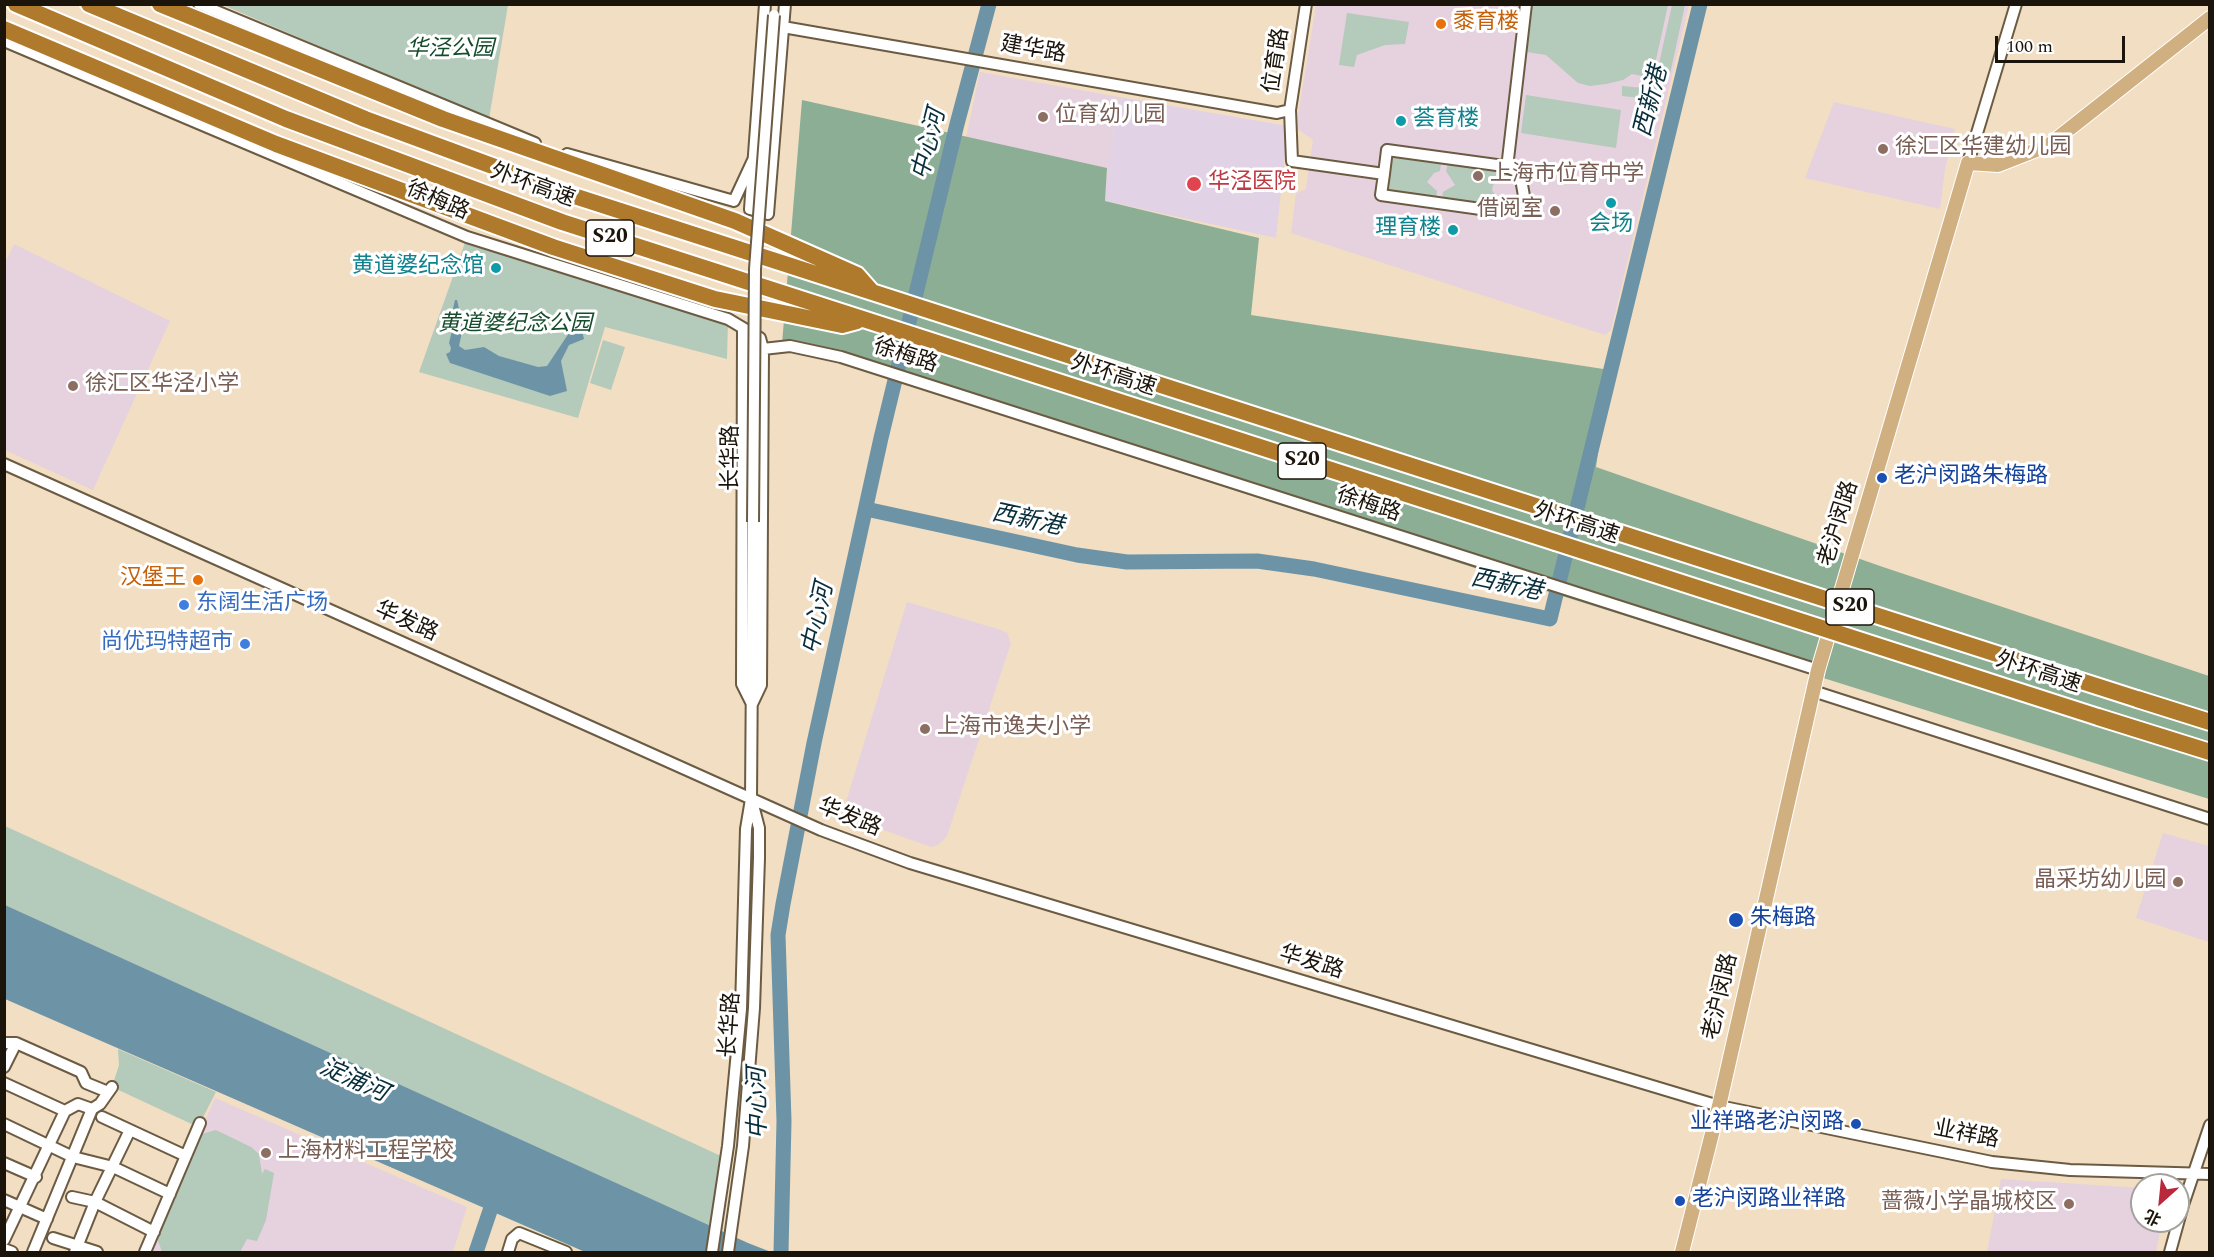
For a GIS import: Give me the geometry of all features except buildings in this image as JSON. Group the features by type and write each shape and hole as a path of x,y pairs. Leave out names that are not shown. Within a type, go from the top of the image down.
{"highway":[{"name":"外环高速","path":"16,4 359,147 562,222 2210,752"},
{"name":"外环高速","path":"89,4 369,120 581,198 2210,722"},
{"path":"160,4 443,119 735,221 857,275 873,293"},
{"path":"4,29 315,159 483,223 623,271 735,304 842,325 863,320"}],"main road":[{"path":"1968,163 1998,165 2049,145 2210,18"},
{"name":"老沪闵路","path":"1682,1252 1719,1106 1818,670 1968,163"}],"street":[{"path":"199,4 552,150 722,198 734,201 754,158"},
{"path":"765,4 750,209 768,214 785,4"},
{"name":"位育路","path":"1277,113 1290,110 1306,4"},
{"path":"1507,168 1526,4"},
{"path":"1968,163 2016,4"},
{"name":"长华路","path":"712,1252 737,1060 746,914 746,829 751,799 754,269 775,10"},
{"name":"建华路","path":"783,27 1277,113"},
{"name":"徐梅路","path":"4,41 467,237 729,319 760,338 763,348 790,346 841,357 1818,670"},
{"path":"1290,110 1292,161 1384,174"},
{"path":"1388,150 1507,168 1516,171 1521,179 1524,196 1521,202 1502,212 1381,195 1384,174 1388,150"},
{"name":"长华路","path":"743,328 742,684 752,704"},
{"name":"长华路","path":"752,704 761,685 763,348"},
{"name":"华发路","path":"4,464 821,830 922,866 1719,1106"},
{"path":"1813,691 2210,819"},
{"name":"长华路","path":"728,1252 743,1146 750,1059 759,867 759,828 751,799"},
{"path":"4,1067 10,1043 81,1072 87,1083 110,1089 100,1104 92,1109 33,1252"},
{"name":"长华路","path":"718,1252 740,1095 737,1060"},
{"path":"4,1083 65,1111"},
{"path":"4,1240 51,1147 65,1111 78,1104 92,1109"},
{"name":"业祥路","path":"1719,1106 1992,1162 2070,1170 2210,1174"},
{"path":"102,1117 186,1156"},
{"path":"145,1252 200,1123"},
{"path":"4,1124 73,1157 113,1167 170,1194"},
{"path":"2170,1252 2210,1125"},
{"path":"76,1249 95,1202 130,1130"},
{"path":"4,1163 36,1177"},
{"path":"72,1197 95,1202 154,1232"},
{"path":"4,1200 47,1219"},
{"path":"508,1252 512,1239 519,1233 566,1252"},
{"path":"53,1238 76,1249 97,1252"},
{"path":"4,1249 12,1252"}],"shaded area":[{"name":"上海市位育中学","path":"1316,5 1689,5 1611,330 1605,335 1291,233 1296,193 1306,189 1313,140 1296,128"},
{"name":"位育幼儿园","path":"980,72 1119,97 1107,168 966,138"},
{"name":"华泾医院","path":"1119,97 1288,126 1276,238 1105,201 1107,168"},
{"name":"徐汇区华建幼儿园","path":"1834,102 1955,129 1945,169 1940,209 1805,178"},
{"name":"徐汇区华泾小学","path":"14,244 170,321 93,490 5,450 4,265"},
{"name":"上海市逸夫小学","path":"907,602 1001,630 1007,633 1011,643 947,836 938,845 931,847 842,815"},
{"name":"晶采坊幼儿园","path":"2163,833 2209,846 2209,942 2136,918"},
{"name":"上海材料工程学校","path":"215,1098 467,1207 453,1252 147,1252"},
{"name":"蔷薇小学晶城校区","path":"2001,1179 2130,1187 2130,1233 2160,1233 2156,1252 1987,1252"}],"green space":[{"name":"华泾公园","path":"223,5 508,5 489,119"},
{"path":"1532,5 1668,5 1652,78 1632,74 1623,80 1590,86 1578,83 1546,55 1527,52"},
{"path":"1672,5 1685,5 1670,74 1662,88 1641,98 1622,96 1622,86 1644,88 1656,77"},
{"path":"1347,13 1409,22 1405,44 1385,45 1357,55 1354,67 1339,65"},
{"path":"1526,95 1621,110 1616,148 1521,133"},
{"path":"802,100 1107,168 1105,201 1259,238 1251,315 1610,370 1596,467 1883,567 2209,676 2209,799 1546,591 782,344"},
{"path":"1393,156 1441,163 1440,171 1434,173 1427,182 1437,191 1436,199 1387,191"},
{"path":"1448,163 1503,171 1501,180 1493,185 1492,190 1496,197 1501,198 1499,209 1442,200 1443,192 1455,185 1446,171"},
{"name":"黄道婆纪念公园","path":"467,237 728,319 727,359 605,327 578,418 419,372"},
{"path":"603,340 625,347 611,390 590,383"},
{"path":"5,826 721,1156 713,1228 5,905"},
{"path":"118,1049 216,1092 198,1127 112,1087 119,1065"},
{"path":"216,1130 251,1147 259,1154 262,1174 265,1169 274,1173 266,1220 257,1241 247,1239 240,1252 162,1252 157,1238 202,1134"}],"water":[{"path":"455,300 457,300 463,327 459,346 465,350 484,347 499,356 538,367 547,366 573,327 581,326 584,339 569,345 561,361 567,391 550,396 450,363 446,354 451,348 449,343 456,314 453,309"},
{"name":"淀浦河","path":"5,905 771,1252 585,1252 5,999"}],"waterway":[{"name":"中心河","path":"781,1252 784,1121 778,935 783,904 814,743 881,438 957,124 989,4"},
{"name":"西新港","path":"866,509 1077,555 1127,562 1257,561 1314,569 1550,619 1700,4"},
{"path":"476,1252 496,1193"}],"place":[{"name":"黍育楼","path":"1441,24"},
{"name":"位育幼儿园","path":"1043,117"},
{"name":"荟育楼","path":"1401,121"},
{"name":"徐汇区华建幼儿园","path":"1883,149"},
{"name":"上海市位育中学","path":"1478,176"},
{"name":"华泾医院","path":"1194,184"},
{"name":"会场","path":"1611,203"},
{"name":"借阅室","path":"1555,211"},
{"name":"理育楼","path":"1453,230"},
{"name":"黄道婆纪念馆","path":"496,268"},
{"name":"徐汇区华泾小学","path":"73,386"},
{"name":"老沪闵路朱梅路","path":"1882,478"},
{"name":"汉堡王","path":"198,580"},
{"name":"东阔生活广场","path":"184,605"},
{"name":"尚优玛特超市","path":"245,644"},
{"name":"上海市逸夫小学","path":"925,729"},
{"name":"晶采坊幼儿园","path":"2178,882"},
{"name":"朱梅路","path":"1736,920"},
{"name":"业祥路老沪闵路","path":"1856,1124"},
{"name":"上海材料工程学校","path":"266,1153"},
{"name":"老沪闵路业祥路","path":"1680,1201"},
{"name":"蔷薇小学晶城校区","path":"2069,1204"}]}
